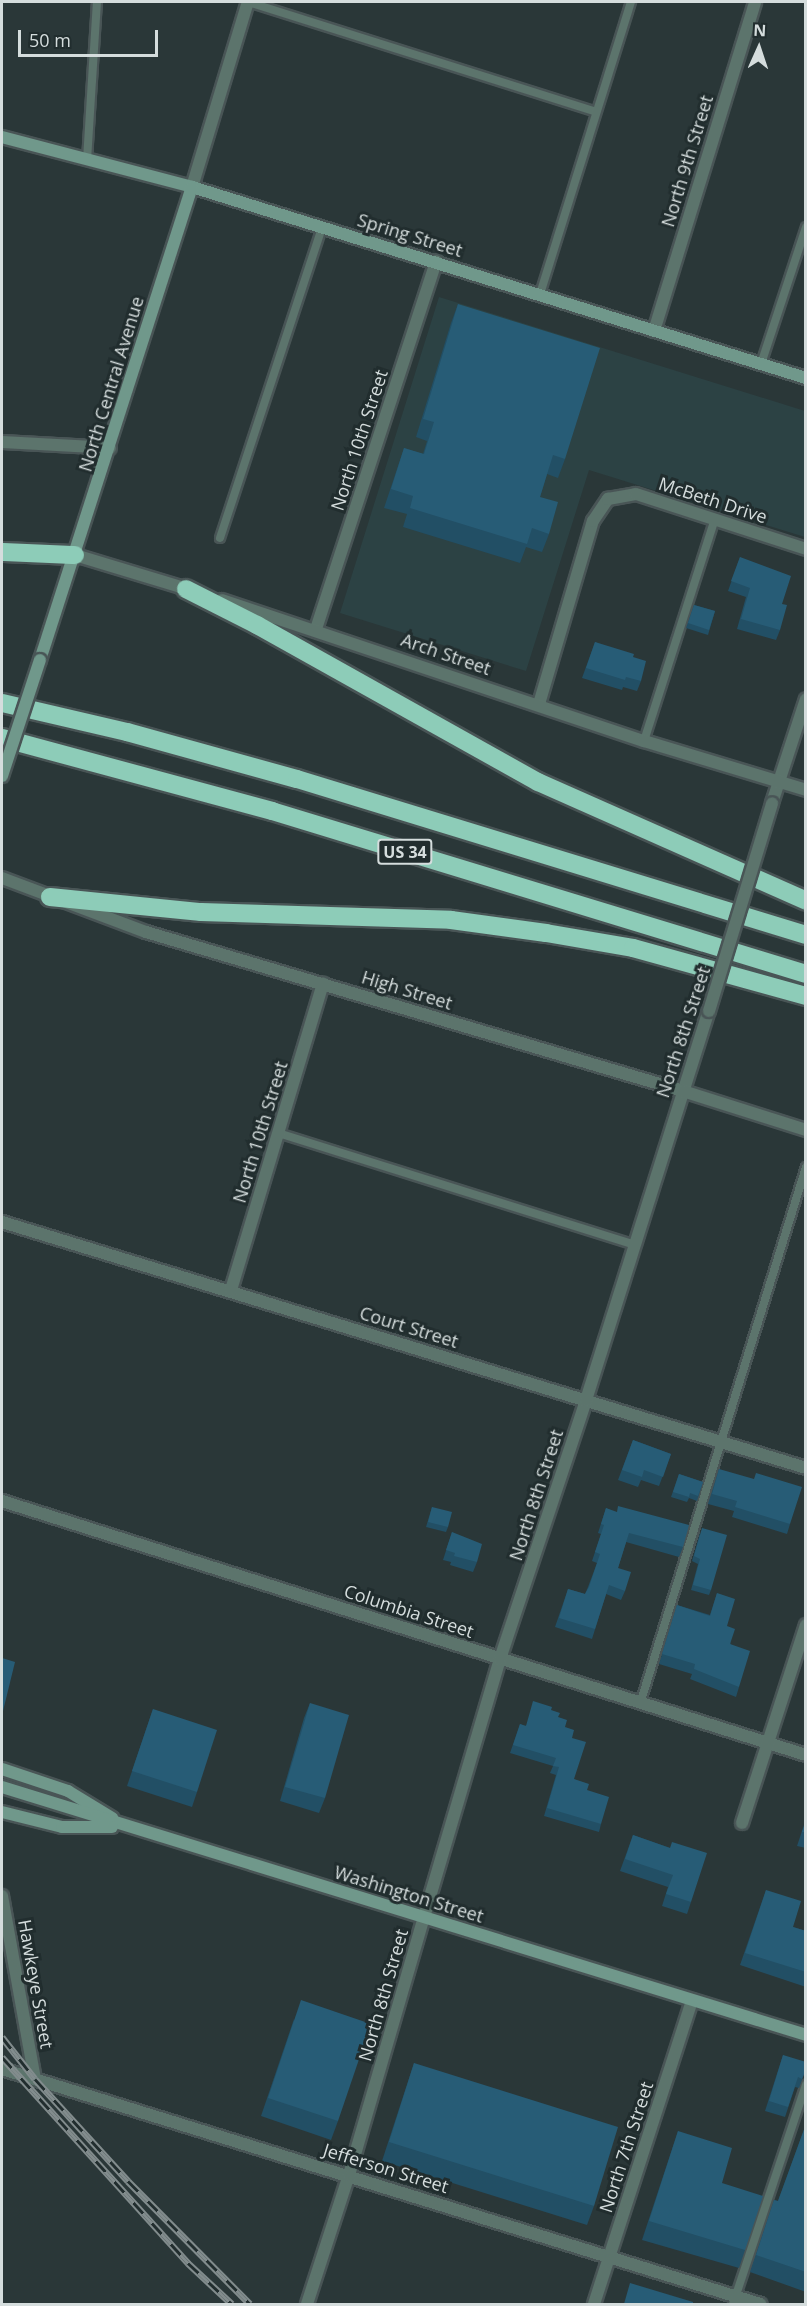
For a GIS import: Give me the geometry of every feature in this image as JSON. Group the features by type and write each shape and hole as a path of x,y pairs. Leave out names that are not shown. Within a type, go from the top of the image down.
{"highway":[{"path":"2,552 75,555"},
{"path":"186,589 257,625 538,782 806,901"},
{"name":"US 34","path":"2,703 127,732 297,779 806,935"},
{"name":"US 34","path":"2,738 272,811 806,974"},
{"path":"50,897 201,912 451,920 633,948 806,996"}],"main road":[{"name":"Spring Street","path":"2,137 192,187 436,261 806,378"},
{"name":"North Central Avenue","path":"2,776 110,448 192,187"},
{"path":"2,1769 68,1791 128,1828"},
{"name":"Washington Street","path":"2,1787 63,1808 806,2035"},
{"path":"2,1812 62,1827 128,1828"}],"street":[{"name":"North Central Avenue","path":"192,187 248,2"},
{"name":"North 9th Street","path":"654,331 755,2"},
{"name":"North 10th Street","path":"316,629 436,261"},
{"path":"2,442 110,448"},
{"name":"McBeth Drive","path":"539,704 593,521 608,499 636,494 806,549"},
{"name":"Arch Street","path":"75,555 316,629 644,741 806,790"},
{"name":"North 8th Street","path":"307,2304 349,2175 500,1659 636,1245 778,782 806,699"},
{"name":"High Street","path":"2,878 146,932 323,983 806,1130"},
{"name":"North 10th Street","path":"231,1290 323,983"},
{"name":"Court Street","path":"2,1222 231,1290 719,1443 806,1468"},
{"name":"Columbia Street","path":"2,1501 806,1755"},
{"path":"742,1823 806,1625"},
{"name":"Hawkeye Street","path":"2,1896 35,2079"},
{"name":"North 7th Street","path":"594,2304 692,2000"},
{"name":"Jefferson Street","path":"2,2068 609,2257 734,2301 760,2304"}],"lane":[{"path":"87,160 97,2"},
{"path":"248,2 596,112"},
{"path":"540,294 632,2"},
{"path":"220,538 322,227"},
{"path":"761,364 806,227"},
{"path":"644,741 715,519"},
{"path":"278,1133 636,1245"},
{"path":"640,1704 806,1167"},
{"path":"734,2301 806,2085"}],"shaded area":[{"path":"439,297 805,411 805,537 589,470 526,671 340,613"}],"building":[{"path":"458,304 600,348 565,459 553,455 540,497 558,502 549,534 532,528 527,544 410,508 413,496 391,489 404,448 424,454 434,422 423,419"},
{"path":"740,557 791,576 782,604 787,605 780,630 741,619 750,588 731,581"},
{"path":"694,605 715,611 709,630 688,623"},
{"path":"595,642 634,654 633,657 646,661 641,681 626,677 625,680 586,668"},
{"path":"633,1440 671,1454 663,1477 644,1470 642,1477 622,1470"},
{"path":"719,1469 754,1479 756,1473 802,1487 790,1524 735,1507 737,1501 712,1494"},
{"path":"679,1474 703,1482 698,1496 690,1493 689,1497 673,1492"},
{"path":"618,1506 689,1525 683,1547 629,1533 618,1568 631,1572 625,1591 609,1585 595,1629 559,1618 568,1589 585,1594 589,1587 600,1554 595,1552 604,1525 601,1524 606,1508 617,1512"},
{"path":"432,1507 452,1512 448,1527 428,1522"},
{"path":"702,1528 727,1535 711,1590 693,1585 700,1559 694,1556"},
{"path":"452,1532 482,1544 477,1562 454,1556 455,1553 446,1550"},
{"path":"717,1593 735,1599 727,1626 735,1629 730,1644 750,1651 739,1687 694,1669 695,1664 662,1654 677,1605 710,1616"},
{"path":"2,1658 15,1662 2,1715"},
{"path":"533,1701 552,1707 551,1710 560,1713 558,1717 567,1720 565,1727 574,1730 572,1738 586,1742 574,1779 589,1784 587,1790 609,1797 601,1824 547,1808 559,1767 553,1766 556,1758 513,1745 520,1724 526,1726"},
{"path":"310,1703 349,1715 325,1798 285,1787"},
{"path":"153,1709 217,1730 197,1792 132,1771"},
{"path":"633,1835 670,1848 672,1842 707,1853 691,1902 666,1894 673,1875 625,1859"},
{"path":"766,1890 801,1901 793,1927 806,1931 806,1972 745,1953"},
{"path":"301,2000 371,2024 338,2121 268,2098"},
{"path":"783,2055 806,2062 802,2079 798,2077 788,2107 769,2101"},
{"path":"414,2063 618,2127 594,2206 389,2142"},
{"path":"806,2124 806,2272 756,2255 774,2200 778,2201"},
{"path":"678,2131 732,2148 722,2183 763,2196 745,2250 649,2221"},
{"path":"630,2283 693,2302 693,2304 624,2304"}],"railway":[{"path":"2,2037 35,2079 128,2181 250,2304"},
{"path":"2,2057 188,2263 232,2304"}]}
